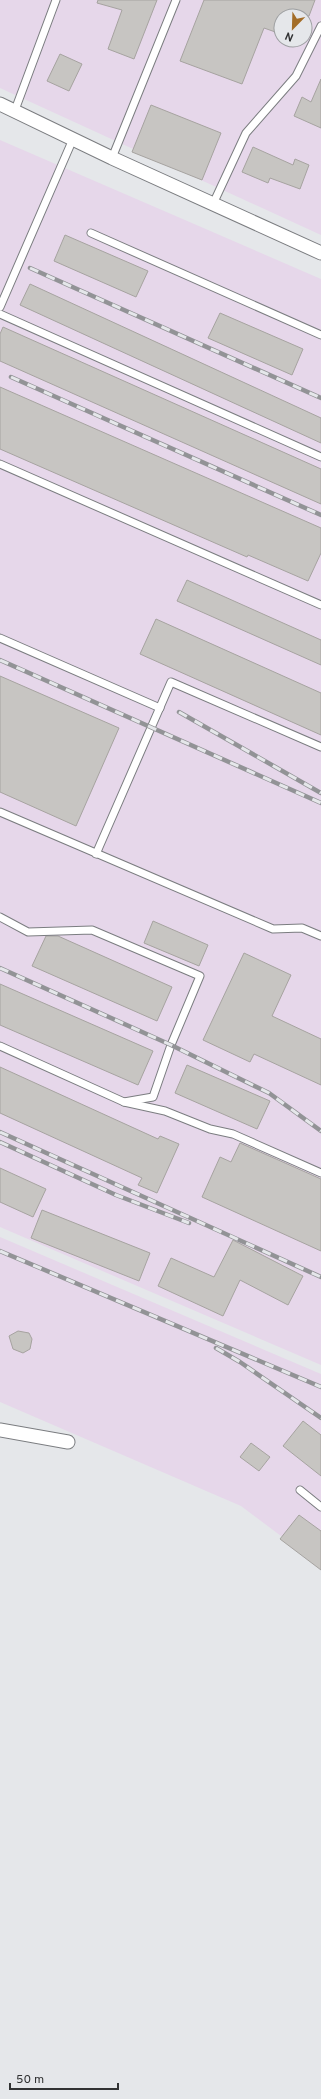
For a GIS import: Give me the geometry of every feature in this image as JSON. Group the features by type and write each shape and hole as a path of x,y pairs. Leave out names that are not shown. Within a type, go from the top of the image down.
{"street":[{"path":"0,104 16,110 112,158 321,253"},
{"path":"0,1430 68,1442"}],"lane":[{"path":"16,110 56,0"},
{"path":"112,158 176,0"},
{"path":"213,204 246,133 296,76 321,26"},
{"path":"0,307 73,139"},
{"path":"91,233 321,335"},
{"path":"0,314 321,457"},
{"path":"0,464 321,605"},
{"path":"0,638 160,708"},
{"path":"96,854 172,682 321,747"},
{"path":"0,812 273,929 302,928 321,936"},
{"path":"0,917 28,932 92,930 200,976 171,1045 153,1097 124,1102"},
{"path":"0,1046 124,1102 165,1111 210,1129 233,1134 321,1173"},
{"path":"300,1490 321,1507"}],"shaded area":[{"path":"0,0 321,0 321,235 0,88"},
{"path":"0,140 321,279 321,1365 0,1227"},
{"path":"0,1237 321,1374 321,1566 241,1506 0,1402"}],"building":[{"path":"98,0 157,0 134,59 108,49 122,10 97,3"},
{"path":"204,0 315,0 312,8 273,8 273,31 264,28 242,84 180,61"},
{"path":"60,54 82,64 69,91 47,81"},
{"path":"321,79 321,128 294,116 302,97 311,102"},
{"path":"151,105 221,133 202,180 132,152"},
{"path":"253,147 293,165 295,159 309,165 300,189 270,178 268,183 242,172"},
{"path":"65,235 148,271 136,297 54,261"},
{"path":"30,284 321,418 321,443 20,305"},
{"path":"220,313 303,349 292,375 208,338"},
{"path":"3,327 321,469 321,504 0,361 0,334"},
{"path":"0,387 321,528 321,553 308,581 248,555 247,557 0,449"},
{"path":"187,580 321,640 321,665 177,601"},
{"path":"156,619 321,693 321,735 140,654"},
{"path":"0,676 119,728 76,826 0,792"},
{"path":"153,921 208,945 199,966 144,943"},
{"path":"46,936 58,936 172,987 157,1021 32,966"},
{"path":"244,953 291,975 272,1016 321,1039 321,1085 254,1054 250,1062 203,1040"},
{"path":"0,984 153,1051 138,1085 0,1025"},
{"path":"187,1065 270,1101 257,1129 175,1093"},
{"path":"0,1067 158,1139 160,1136 179,1144 157,1193 138,1185 142,1178 0,1113"},
{"path":"240,1143 321,1179 321,1251 202,1197 220,1157 231,1162"},
{"path":"0,1168 46,1189 33,1217 0,1202"},
{"path":"42,1210 150,1253 139,1281 31,1238"},
{"path":"233,1240 303,1276 288,1305 240,1280 223,1316 158,1286 171,1258 214,1277"},
{"path":"18,1331 29,1333 32,1339 30,1349 23,1353 13,1349 9,1336"},
{"path":"303,1421 321,1435 321,1476 283,1446"},
{"path":"251,1443 270,1457 259,1471 240,1457"},
{"path":"299,1515 321,1531 321,1570 280,1539"}],"railway":[{"path":"30,268 321,398"},
{"path":"11,377 321,515"},
{"path":"0,660 321,803"},
{"path":"179,712 321,793"},
{"path":"0,968 171,1045 269,1093 321,1131"},
{"path":"0,1132 321,1277"},
{"path":"0,1142 116,1195 189,1223"},
{"path":"0,1251 321,1387"},
{"path":"216,1348 240,1362 321,1418"}]}
